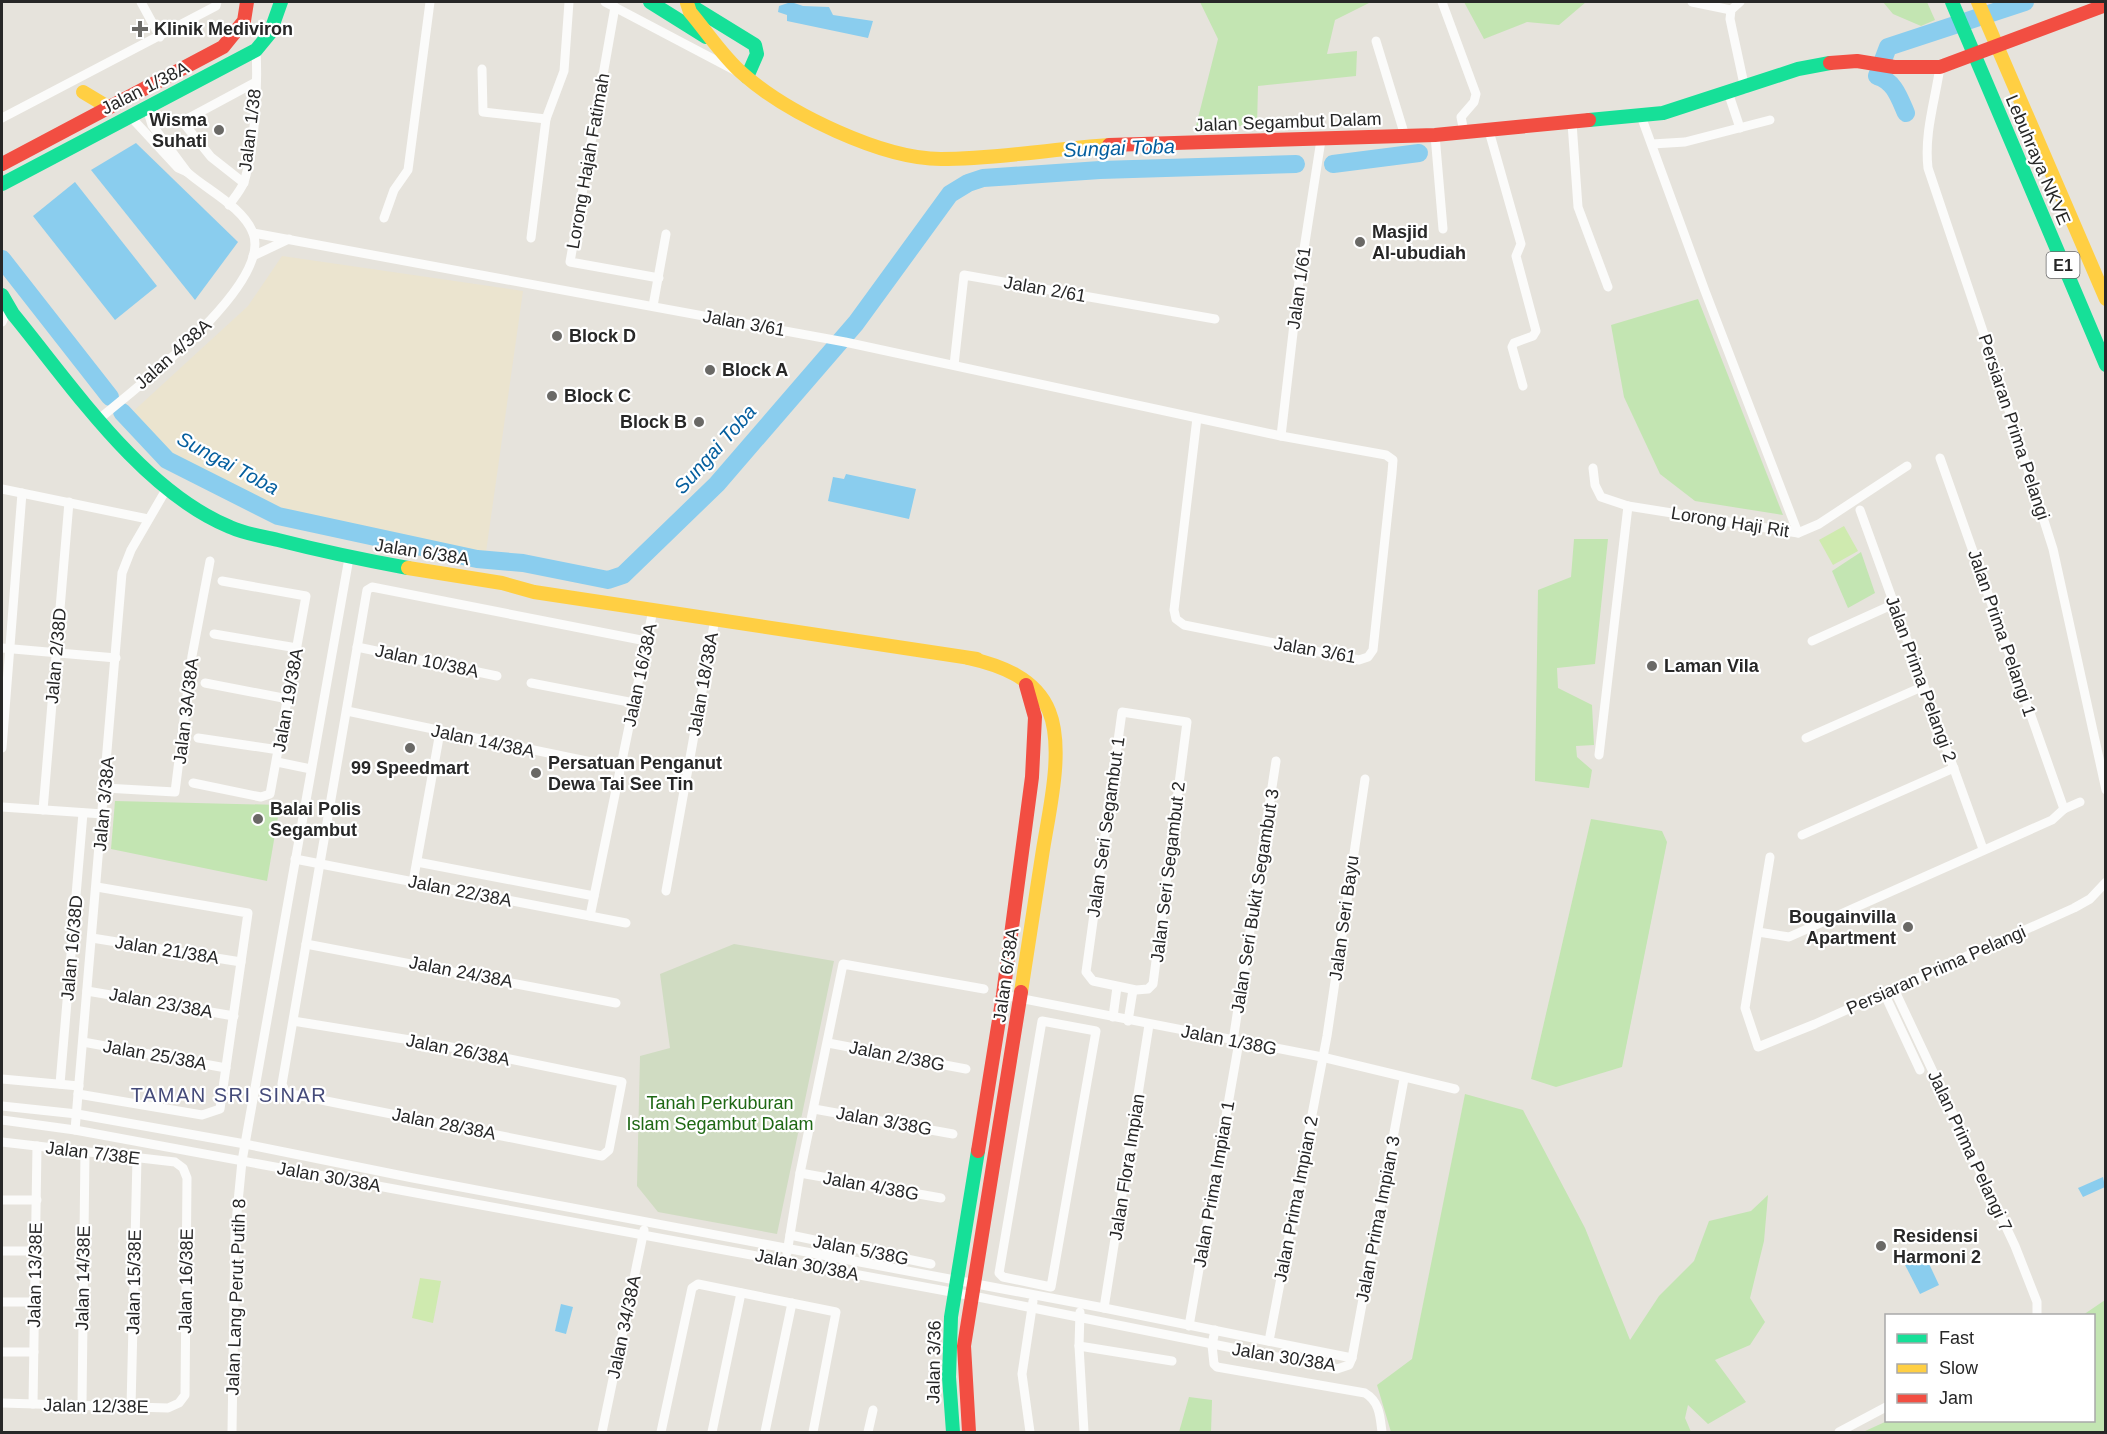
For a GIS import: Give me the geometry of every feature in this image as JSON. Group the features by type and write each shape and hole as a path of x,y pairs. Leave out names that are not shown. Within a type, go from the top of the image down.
{"main road":[{"name":"Jalan 1/38A","path":"2,164 93,119 108,107 223,47 240,30 247,18 247,2"},
{"name":"Jalan 1/38A","path":"2,184 256,50 270,33 281,2"},
{"path":"650,2 716,42"},
{"path":"686,2 753,42 758,54 745,76"},
{"name":"Jalan Segambut Dalam","path":"686,2 690,12 745,76 798,112 870,146 906,155 940,159 1119,144 1321,140 1489,131 1641,116 1696,106 1812,66 1864,60 1891,66 1940,67"},
{"name":"Lebuhraya NKVE","path":"1952,2 2106,365"},
{"name":"Lebuhraya NKVE","path":"1978,2 2106,298"},
{"path":"1940,67 2071,16 2106,5"},
{"path":"83,92 108,107"},
{"path":"83,92 93,119"},
{"path":"54,156 93,119 134,104 156,101"},
{"name":"Jalan 6/38A","path":"6,308 125,450 192,507 231,528 349,558 502,583 534,592 977,659 1009,670 1041,696 1048,709 1053,727 1053,781 1021,999 974,1290"},
{"name":"Jalan 6/38A","path":"957,1287 1003,995 1036,740 1032,698 1024,681"},
{"path":"1036,740 1043,733 1048,734 1054,746"},
{"name":"Jalan 3/36","path":"953,1432 949,1377 951,1317 957,1287"},
{"name":"Jalan 3/36","path":"969,1432 964,1346 974,1290"}],"street":[{"path":"141,2 160,37"},
{"path":"2,118 160,37 216,6 217,2"},
{"path":"384,218 394,190 408,170 430,2"},
{"path":"531,238 546,119 564,71 569,2"},
{"path":"605,2 745,76"},
{"path":"1442,2 1476,94 1474,102 1461,117 1464,132"},
{"path":"1692,2 1731,10"},
{"path":"1740,2 1731,10 1731,25 1745,89"},
{"name":"Lorong Hajah Fatimah","path":"615,7 570,262 659,278"},
{"path":"1376,41 1405,136"},
{"name":"Jalan 1/38","path":"229,205 244,183 256,82 256,50"},
{"name":"Persiaran Prima Pelangi","path":"1940,67 1930,113 1926,151 1928,168 2053,549 2106,790"},
{"path":"482,69 483,112 546,119"},
{"path":"77,79 83,92"},
{"path":"244,183 211,157 186,126 187,119 256,82"},
{"path":"1729,95 1740,128"},
{"path":"156,101 149,115 152,125 187,172"},
{"path":"129,115 178,168 187,172 229,205 241,216 253,233"},
{"path":"1641,116 1704,291 1798,533"},
{"path":"1652,144 1685,142 1770,120"},
{"path":"1572,123 1578,207 1608,287"},
{"path":"1489,131 1521,243 1516,256 1536,331 1533,336 1514,343 1512,347 1523,386"},
{"path":"1436,135 1443,229"},
{"name":"Jalan 1/61","path":"1281,436 1299,281 1321,140"},
{"name":"Jalan 3/61","path":"253,233 819,337 954,364 1281,436 1386,455 1393,460 1373,650 1368,657 1359,660 1184,625 1176,619 1174,610 1197,418"},
{"name":"Jalan 4/38A","path":"98,420 207,326 233,294 253,256 253,233"},
{"path":"653,306 666,234"},
{"path":"253,256 289,239"},
{"name":"Jalan 2/61","path":"954,364 964,275 1215,319"},
{"name":"Jalan Prima Pelangi 1","path":"1940,458 2064,809"},
{"name":"Lorong Haji Rit","path":"1593,468 1595,485 1601,497 1628,506 1798,533 1819,525 1907,466"},
{"name":"Jalan 3/38A","path":"75,1130 122,573 148,519 167,488"},
{"path":"2,489 148,519"},
{"path":"2,748 6,649 22,493"},
{"name":"Jalan 2/38D","path":"43,810 69,502"},
{"path":"1599,755 1628,506"},
{"name":"Jalan Prima Pelangi 2","path":"1860,510 1983,849"},
{"name":"Jalan Lang Perut Putih 8","path":"232,1432 235,1233 242,1161 349,558"},
{"name":"Jalan 3A/38A","path":"105,788 175,792 192,656 210,561"},
{"name":"Jalan 19/38A","path":"193,783 261,797 268,796 272,790 306,596 222,581"},
{"path":"293,1022 367,590 370,588 646,641"},
{"path":"1812,641 1894,604"},
{"name":"Jalan 16/38A","path":"590,916 653,610"},
{"name":"Jalan 18/38A","path":"666,891 715,619"},
{"path":"214,634 297,648"},
{"name":"Jalan 10/38A","path":"357,646 497,676"},
{"path":"6,649 116,658"},
{"path":"205,683 288,699"},
{"path":"531,683 634,703"},
{"path":"1806,738 1924,686"},
{"name":"Jalan 14/38A","path":"347,711 620,768"},
{"name":"Jalan Seri Segambut 1","path":"1117,987 1093,981 1086,972 1122,712 1187,722"},
{"name":"Jalan Seri Segambut 2","path":"1133,990 1148,989 1154,984 1187,722"},
{"path":"413,882 440,732"},
{"path":"198,738 279,750"},
{"name":"Jalan Seri Bukit Segambut 3","path":"1236,1041 1276,761"},
{"path":"277,762 311,769"},
{"path":"1802,835 1954,768"},
{"name":"Jalan Seri Bayu","path":"1322,1057 1365,778"},
{"path":"1770,857 1758,932 1789,937 2052,820 2064,809 2080,802"},
{"path":"2,807 103,814"},
{"name":"Jalan 16/38D","path":"60,1084 83,813"},
{"name":"Jalan 22/38A","path":"295,859 626,923"},
{"path":"417,862 594,896"},
{"name":"Persiaran Prima Pelangi","path":"1758,932 1745,1008 1758,1047 2074,908 2090,899 2106,882"},
{"path":"2,1079 60,1084 79,1090 202,1115 220,1109 248,913 97,887"},
{"name":"Jalan 21/38A","path":"92,938 241,962"},
{"name":"Jalan 24/38A","path":"306,944 616,1003"},
{"path":"786,1261 800,1173 843,964 984,989"},
{"path":"1113,1017 1117,987 1133,990 1128,1021"},
{"name":"Jalan Prima Pelangi 7","path":"1894,989 2015,1246 2037,1302 2037,1314"},
{"name":"Jalan 23/38A","path":"87,991 234,1016"},
{"path":"1884,993 1920,1070"},
{"name":"Jalan 1/38G","path":"1003,995 1322,1057 1404,1079 1455,1089"},
{"path":"1049,1298 1051,1287 1096,1031 1042,1021 999,1273 1003,1277 1051,1287"},
{"name":"Jalan 26/38A","path":"293,1022 441,1046 622,1082 609,1150 602,1156"},
{"name":"Jalan 28/38A","path":"293,1022 282,1084 286,1093 602,1156"},
{"name":"Jalan Flora Impian","path":"1104,1308 1149,1025"},
{"name":"Jalan Prima Impian 1","path":"1190,1326 1236,1041"},
{"name":"Jalan 25/38A","path":"83,1042 226,1068"},
{"name":"Jalan 2/38G","path":"828,1043 966,1070"},
{"name":"Jalan Prima Impian 2","path":"1269,1341 1322,1057"},
{"name":"Jalan Prima Impian 3","path":"1352,1358 1404,1079"},
{"name":"Jalan 30/38A","path":"2,1106 77,1114 245,1144 844,1259 957,1287"},
{"name":"Jalan 3/38G","path":"814,1109 953,1134"},
{"name":"Jalan 30/38A","path":"2,1120 75,1130 842,1272 974,1290 1034,1295 1215,1329 1352,1358 1349,1365 1337,1369 1212,1346 1032,1307 974,1290"},
{"name":"Jalan 7/38E","path":"2,1142 175,1162 183,1168"},
{"name":"Jalan 13/38E","path":"33,1404 37,1146"},
{"name":"Jalan 14/38E","path":"82,1406 85,1152"},
{"name":"Jalan 15/38E","path":"131,1407 137,1158"},
{"name":"Jalan 16/38E","path":"183,1168 187,1178 185,1395"},
{"name":"Jalan 4/38G","path":"800,1173 941,1198"},
{"path":"2,1200 37,1200"},
{"name":"Jalan 34/38A","path":"602,1432 645,1222"},
{"name":"Jalan 5/38G","path":"790,1235 931,1264"},
{"path":"2,1251 36,1251"},
{"path":"842,1272 844,1259"},
{"path":"661,1432 692,1288 698,1284 836,1312 813,1432"},
{"path":"712,1432 741,1293"},
{"path":"1030,1432 1022,1374 1034,1295"},
{"path":"2,1302 35,1302"},
{"path":"765,1432 792,1303"},
{"path":"1081,1304 1079,1346 1084,1432"},
{"path":"1215,1329 1212,1346 1214,1364 1218,1367 1365,1394 1372,1397 1378,1407 1382,1432"},
{"path":"1079,1346 1172,1361"},
{"path":"2,1352 34,1352"},
{"name":"Jalan 12/38E","path":"2,1404 168,1408 179,1403 185,1395"},
{"path":"1839,1432 1885,1408"},
{"path":"868,1432 873,1410"}],"shaded area":[{"path":"282,256 523,291 486,552 267,509 168,459 127,417 248,306"}],"green space":[{"path":"1200,2 1371,2 1335,20 1327,54 1357,51 1356,76 1258,86 1257,126 1196,126 1218,39"},
{"path":"1464,2 1586,2 1559,25 1527,22 1484,39"},
{"path":"1883,2 1927,2 1935,20 1921,26 1893,14"},
{"path":"1698,299 1783,515 1695,501 1660,474 1624,397 1611,325"},
{"path":"1844,526 1858,551 1833,565 1819,540"},
{"path":"1574,539 1608,539 1595,664 1557,668 1558,688 1592,705 1594,745 1576,746 1577,757 1592,770 1589,788 1535,781 1538,590 1571,577"},
{"path":"1861,552 1875,593 1848,608 1832,571"},
{"path":"115,801 280,805 267,881 111,849"},
{"path":"1591,819 1662,831 1667,842 1622,1067 1556,1087 1531,1079"},
{"name":"Tanah Perkuburan Islam Segambut Dalam","path":"734,944 834,961 777,1234 658,1212 637,1186 640,1056 670,1048 660,974"},
{"path":"1465,1094 1523,1110 1585,1228 1630,1340 1659,1296 1694,1261 1709,1221 1751,1211 1768,1195 1764,1241 1750,1298 1765,1322 1750,1345 1715,1360 1746,1402 1708,1424 1688,1405 1685,1418 1691,1432 1391,1432 1377,1385 1412,1359"},
{"path":"420,1278 441,1281 433,1323 412,1318"},
{"path":"2105,1300 2105,1432 1863,1432 1885,1422 2095,1422 2095,1314 2084,1314"},
{"path":"1189,1397 1212,1400 1211,1432 1179,1432"}],"water":[{"path":"791,2 803,6 829,7 833,15 873,21 868,38 787,21 787,15 778,12 779,6"},
{"path":"136,143 238,242 195,300 91,170"},
{"path":"75,182 157,286 115,320 33,216"},
{"path":"846,474 916,489 909,519 828,501 833,477 844,479"},
{"path":"2103,1177 2105,1187 2083,1197 2078,1188"},
{"path":"1924,1253 1939,1285 1920,1294 1904,1263"},
{"path":"561,1304 573,1307 566,1334 555,1331"}],"waterway":[{"name":"Sungai Toba","path":"1906,113 1892,86 1877,76 1888,47 2025,2"},
{"name":"Sungai Toba","path":"1333,164 1419,153"},
{"name":"Sungai Toba","path":"122,412 167,460 278,516 477,559 523,563 608,580 623,575 717,484 856,323 950,194 968,183 983,178 1100,170 1296,164"},
{"name":"Sungai Toba","path":"2,259 110,397"}],"traffic: fast":[{"path":"2,184 256,50 270,33 281,2"},
{"path":"650,2 706,37"},
{"path":"1952,2 2106,365"},
{"path":"690,5 755,45 757,54 747,77"},
{"path":"1589,120 1663,113 1798,69 1830,63"},
{"path":"2,295 13,314 84,404 111,434 167,489 198,510 230,527 248,533 408,568"},
{"path":"953,1432 949,1377 951,1317 978,1151"}],"traffic: slow":[{"path":"1978,2 2106,299"},
{"path":"687,3 690,12 729,60 762,89 809,118 864,142 917,157 941,159 1109,145"},
{"path":"83,92 108,107"},
{"path":"408,568 502,583 534,592 977,659"},
{"path":"968,658 1004,669 1026,682 1043,700 1054,727 1056,744 1054,783 1021,992"}],"traffic: jam":[{"path":"2,164 223,47 244,21 247,2"},
{"path":"1830,63 1857,61 1894,67 1940,67 2106,5"},
{"path":"1109,145 1435,135 1589,120"},
{"path":"978,1151 1003,995 1032,777 1035,717 1026,685"},
{"path":"969,1432 964,1346 1021,992"}],"place":[{"name":"Klinik Mediviron","path":"140,29"},
{"name":"Wisma Suhati","path":"219,130"},
{"name":"Masjid Al-ubudiah","path":"1360,242"},
{"name":"Block D","path":"557,336"},
{"name":"Block A","path":"710,370"},
{"name":"Block C","path":"552,396"},
{"name":"Block B","path":"699,422"},
{"name":"Laman Vila","path":"1652,666"},
{"name":"99 Speedmart","path":"410,748"},
{"name":"Persatuan Penganut Dewa Tai See Tin","path":"536,773"},
{"name":"Balai Polis Segambut","path":"258,819"},
{"name":"Bougainvilla Apartment","path":"1908,927"},
{"name":"Residensi Harmoni 2","path":"1881,1246"}],"district":[{"name":"TAMAN SRI SINAR","path":"229,1095"}]}
